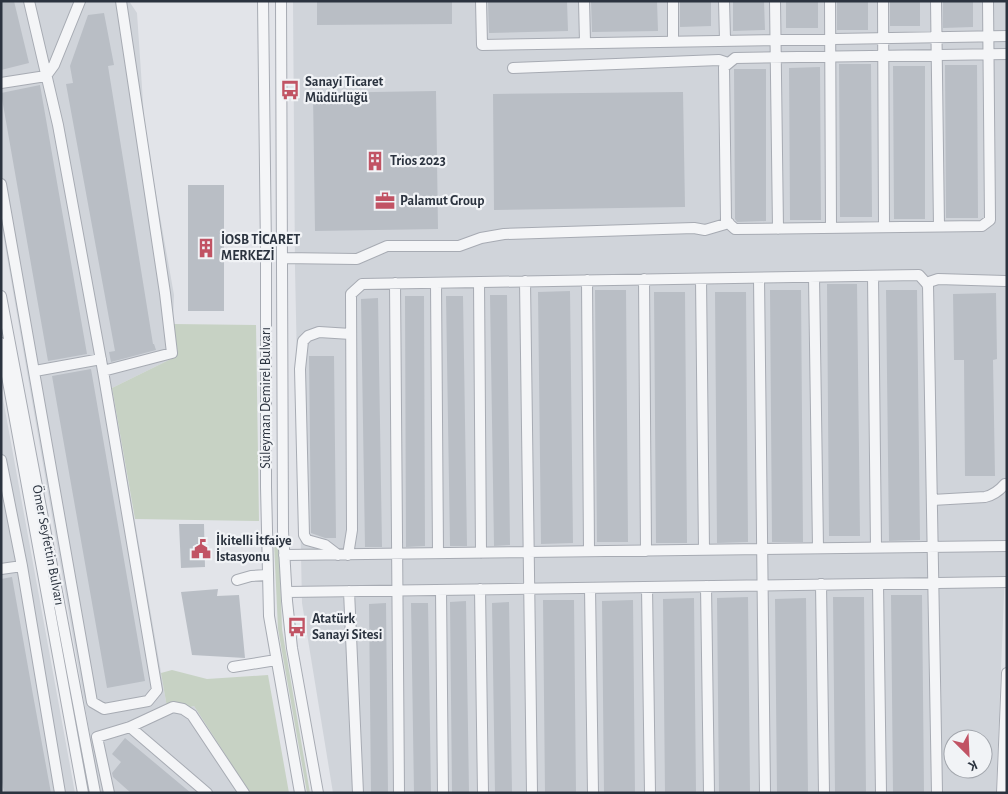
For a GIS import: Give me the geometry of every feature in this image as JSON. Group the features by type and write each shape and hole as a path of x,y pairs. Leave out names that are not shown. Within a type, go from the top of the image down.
{"street":[{"path":"1,184 92,702 104,710 148,701 157,690 101,359 58,125 29,1"},
{"path":"1,83 46,76 54,66 80,1"},
{"path":"103,371 172,353 165,294 121,1"},
{"name":"Süleyman Demirel Bulvarı","path":"263,1 267,575 269,616 300,793"},
{"name":"Süleyman Demirel Bulvarı","path":"280,1 284,555 292,648 318,793"},
{"path":"481,1 482,45 1007,36"},
{"path":"584,1 585,42"},
{"path":"672,1 673,41"},
{"path":"724,1 725,40"},
{"path":"775,1 778,229"},
{"path":"830,1 831,228"},
{"path":"883,1 884,228"},
{"path":"936,1 939,227"},
{"path":"988,1 989,55 990,220 982,226 778,229 735,229 726,220 724,67 735,58 830,58 989,55 1007,54"},
{"path":"513,68 718,60 728,63"},
{"path":"282,258 356,259 387,246 458,246 500,234 694,228 705,230 729,223"},
{"path":"343,555 352,530 351,294 362,284 919,275 928,285 937,793"},
{"path":"873,276 876,548"},
{"path":"814,277 818,548"},
{"path":"758,278 765,793"},
{"path":"702,279 704,550"},
{"path":"926,283 945,279 1005,281"},
{"path":"587,280 589,551"},
{"path":"644,280 646,551"},
{"path":"525,281 532,793"},
{"path":"479,282 481,553"},
{"path":"395,283 399,793"},
{"path":"436,283 438,553"},
{"name":"Ömer Seyfettin Bulvarı","path":"1,296 94,793"},
{"path":"343,555 325,545 307,540 304,535 300,369 303,341 306,337 320,332 351,334"},
{"name":"Ömer Seyfettin Bulvarı","path":"1,343 83,793"},
{"path":"35,371 101,359"},
{"path":"1,460 22,566 60,793"},
{"path":"932,500 985,497 993,495 1005,484"},
{"path":"284,555 1007,546"},
{"path":"1,569 22,566"},
{"path":"237,580 251,576 267,575"},
{"path":"286,592 1007,582"},
{"path":"821,584 824,793"},
{"path":"878,584 881,793"},
{"path":"706,586 709,793"},
{"path":"648,587 650,793"},
{"path":"590,588 593,793"},
{"path":"441,590 443,793"},
{"path":"480,590 483,793"},
{"path":"349,592 358,793"},
{"path":"233,667 276,660"},
{"path":"1002,793 1007,673"},
{"path":"148,701 154,715"},
{"path":"110,791 97,736 130,727 172,707 183,709 192,715 244,793"},
{"path":"130,727 208,793"}],"shaded area":[{"path":"1,1 129,1 137,13 145,132 174,295 173,324 177,356 112,388 168,713 194,706 250,793 100,793 1,222"},
{"path":"293,1 1007,1 1007,521 996,793 333,793 302,603 295,268"},
{"path":"1,388 75,793 1,793"}],"green space":[{"path":"173,324 256,325 259,521 135,519 112,388 177,356"},
{"path":"274,542 279,543 282,629 310,793 307,793 278,629"},
{"path":"172,670 207,679 268,675 289,793 250,793 194,706 168,713 161,673"}],"building":[{"path":"1,1 14,1 29,63 1,70"},
{"path":"317,1 452,1 452,24 317,25"},
{"path":"488,1 567,1 568,31 489,33"},
{"path":"591,1 657,1 658,31 592,32"},
{"path":"680,1 711,1 711,26 680,27"},
{"path":"733,1 764,1 765,30 733,31"},
{"path":"786,1 818,1 818,28 786,28"},
{"path":"837,1 868,1 868,30 837,30"},
{"path":"890,1 920,1 920,26 890,26"},
{"path":"943,1 973,1 973,27 943,28"},
{"path":"104,13 114,65 108,66 153,344 156,350 111,362 109,352 115,351 66,84 73,83 70,66 88,15"},
{"path":"839,64 871,64 872,217 840,217"},
{"path":"945,65 977,65 978,218 946,218"},
{"path":"893,66 925,66 925,219 894,219"},
{"path":"820,67 821,220 790,220 789,68"},
{"path":"734,69 766,69 766,221 737,222 735,219"},
{"path":"40,85 87,354 48,361 1,93"},
{"name":"Trios 2023","path":"436,91 438,229 315,231 313,93"},
{"path":"683,92 685,207 494,210 493,94"},
{"name":"İOSB TİCARET MERKEZİ","path":"188,185 224,185 224,311 188,311"},
{"path":"827,284 857,284 860,536 829,536"},
{"path":"595,290 626,290 628,542 597,542"},
{"path":"770,290 801,290 803,542 772,542"},
{"path":"886,290 917,290 920,540 889,541"},
{"path":"570,291 573,543 541,544 538,292"},
{"path":"654,292 685,292 687,543 656,543"},
{"path":"715,292 746,292 748,542 717,543"},
{"path":"996,293 997,359 993,360 995,476 965,476 964,360 954,360 953,294"},
{"path":"490,295 507,295 510,545 494,546"},
{"path":"405,296 424,296 425,546 406,547"},
{"path":"446,296 463,296 467,546 450,546"},
{"path":"378,298 382,547 365,547 361,299"},
{"path":"309,356 334,356 336,538 325,538 311,533"},
{"path":"91,369 145,681 107,688 52,376"},
{"path":"179,524 204,524 205,567 181,568"},
{"path":"12,577 51,793 4,793 1,777 1,579"},
{"path":"218,589 217,596 239,595 245,658 192,655 181,592"},
{"path":"891,595 922,595 924,793 893,793"},
{"path":"748,597 750,793 719,793 717,598"},
{"path":"833,597 864,597 866,793 835,793"},
{"path":"694,598 696,793 665,793 663,599"},
{"path":"806,598 808,793 777,793 775,599"},
{"path":"543,600 574,600 576,793 545,793"},
{"path":"633,600 635,793 604,793 602,601"},
{"path":"466,601 469,793 452,793 450,602"},
{"path":"509,602 512,793 495,793 492,603"},
{"path":"386,603 388,793 371,793 369,604"},
{"path":"411,603 428,603 431,793 414,793"},
{"path":"125,738 191,793 131,793 113,777 112,773 121,762 112,754"}],"place":[{"name":"Sanayi Ticaret Müdürlüğü","path":"290,90"},
{"name":"Trios 2023","path":"375,161"},
{"name":"Palamut Group","path":"385,201"},
{"name":"İOSB TİCARET MERKEZİ","path":"206,248"},
{"name":"İkitelli İtfaiye İstasyonu","path":"201,549"},
{"name":"Atatürk Sanayi Sitesi","path":"297,627"}]}
